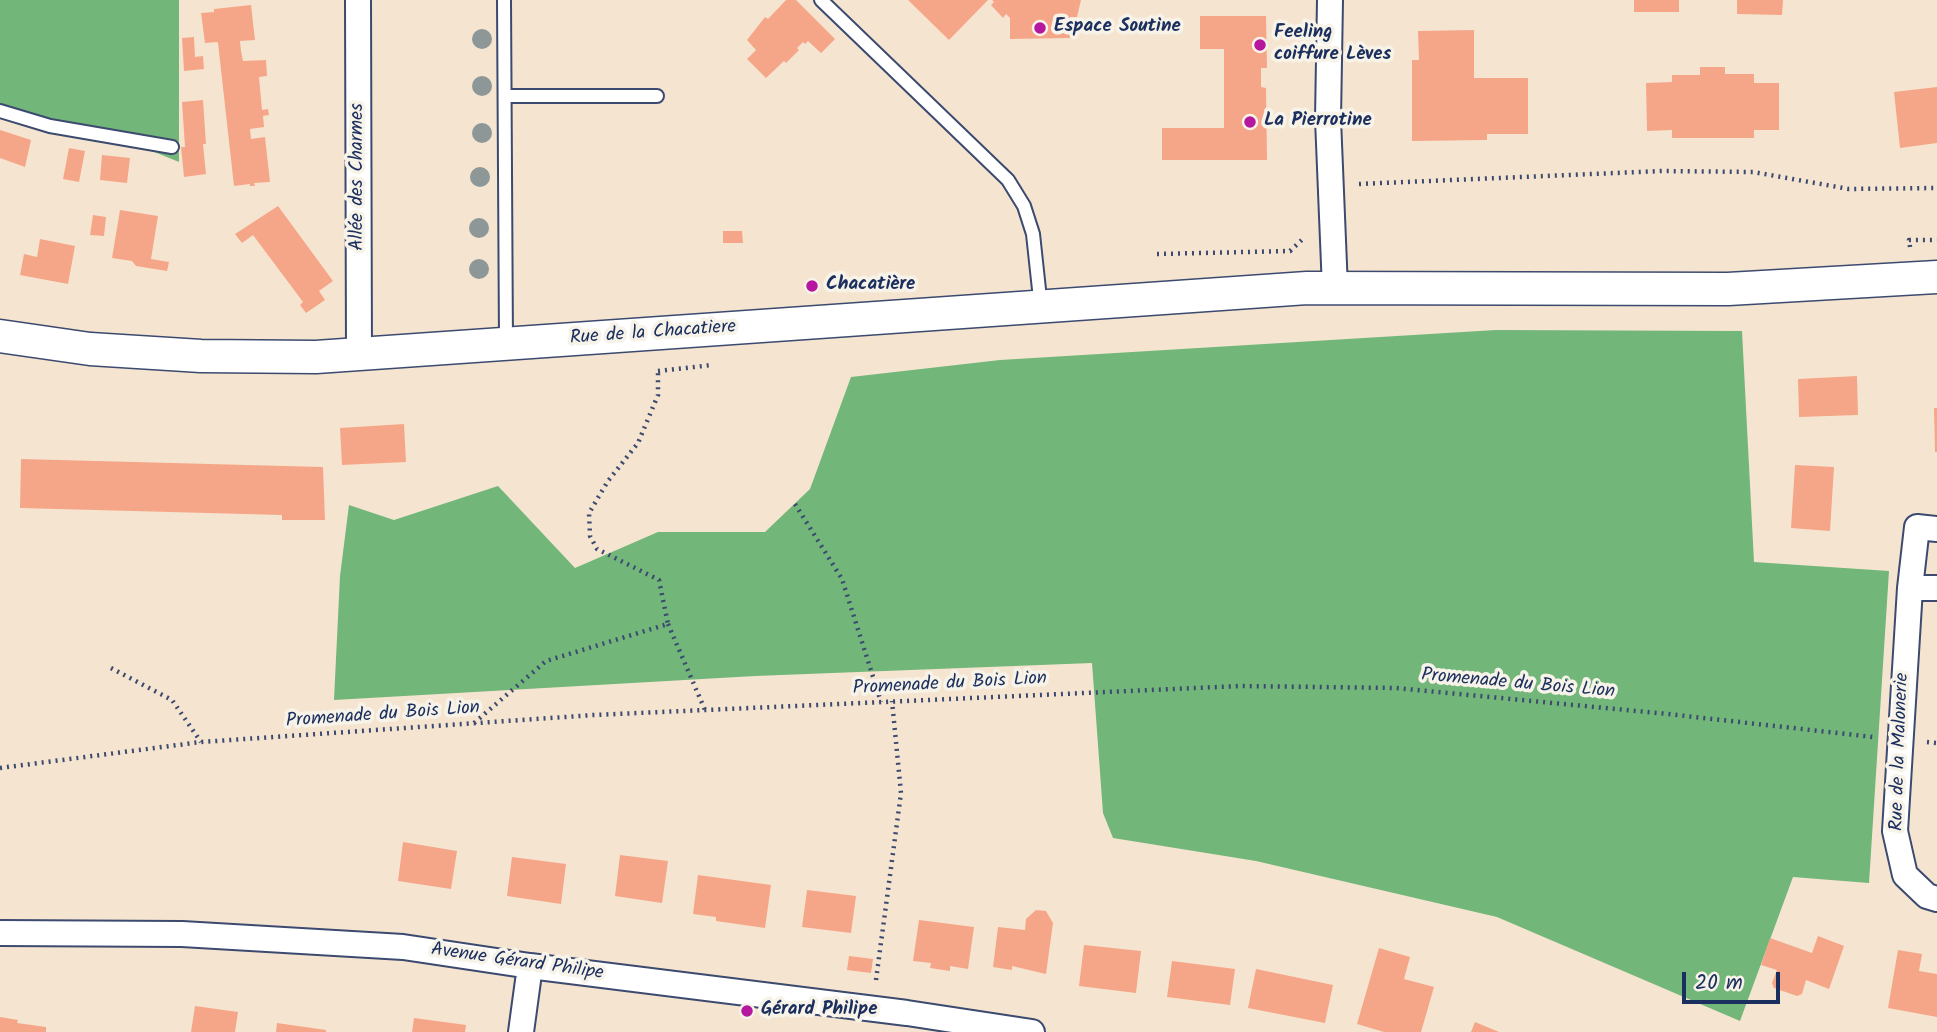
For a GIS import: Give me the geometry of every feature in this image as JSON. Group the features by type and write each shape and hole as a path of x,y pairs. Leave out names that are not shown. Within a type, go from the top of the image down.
{"street":[{"name":"Allée des Charmes","path":"358,0 359,354"},
{"path":"1321,288 1330,0"},
{"name":"Rue de la Chacatiere","path":"0,337 90,349 201,356 316,357 1321,288 1728,289 1924,277"},
{"name":"Rue de la Malonerie","path":"1937,529 1917,527 1910,588 1895,831 1905,875 1927,896 1937,899"},
{"path":"1910,588 1937,588"},
{"name":"Avenue Gérard Philipe","path":"0,933 182,934 404,947 530,966 872,1009 906,1023 1032,1032"},
{"path":"521,1032 530,966"}],"lane":[{"path":"504,0 506,344"},
{"path":"821,0 1008,180 1024,206 1033,234 1041,308"},
{"path":"505,96 657,96"},
{"path":"0,111 50,126 172,147"}],"path":[{"path":"1359,171 1359,184 1662,172 1753,172 1849,189 1937,188"},
{"path":"1157,254 1290,251 1305,237 1306,224"},
{"path":"1924,277 1909,240 1937,240"},
{"path":"658,334 657,395 638,443 608,481 589,513 590,536 597,549 659,580 668,624 705,710"},
{"path":"658,371 722,364"},
{"path":"795,504 842,579 881,702"},
{"path":"474,724 546,661 668,624"},
{"path":"111,668 172,699 201,742"},
{"name":"Promenade du Bois Lion","path":"0,768 201,742 705,710 1240,686 1396,688 1668,714 1901,741"},
{"path":"872,1009 901,793 892,701"}],"green space":[{"path":"0,0 179,0 179,162 120,138 0,118"},
{"path":"1496,330 1742,331 1754,562 1889,571 1869,883 1793,877 1740,1021 1497,917 1256,861 1113,838 1103,813 1092,663 755,676 334,700 340,576 349,505 394,520 498,486 575,568 658,532 765,532 810,489 851,377 1000,360"}],"building":[{"path":"786,0 796,0 835,39 821,53 808,41 805,44 803,42 786,63 784,61 766,78 747,59 756,50 747,40 765,17 768,19"},
{"path":"908,0 988,0 949,40"},
{"name":"Espace Soutine","path":"992,0 1081,0 1077,17 1070,17 1070,38 1010,39 1010,18 1006,14 1003,18 991,5 994,2"},
{"path":"1634,0 1679,0 1679,12 1634,12"},
{"path":"1737,0 1783,0 1782,15 1737,14"},
{"path":"251,5 255,40 240,41 241,51 243,61 266,60 267,76 259,77 262,110 268,109 269,115 263,116 264,127 250,129 251,139 265,137 270,182 254,183 255,186 234,186 218,43 205,43 201,13"},
{"path":"1200,16 1266,16 1267,68 1261,68 1261,87 1266,88 1267,160 1162,160 1162,128 1224,128 1224,49 1200,49"},
{"path":"1474,30 1474,78 1528,78 1528,134 1487,134 1487,140 1412,141 1412,60 1419,60 1418,31"},
{"path":"194,37 195,57 203,56 204,69 184,71 182,38"},
{"path":"1700,67 1725,67 1725,74 1754,74 1754,83 1779,83 1779,130 1754,130 1754,138 1672,138 1672,130 1647,131 1646,83 1672,82 1672,75 1700,75"},
{"path":"1937,87 1937,143 1900,148 1894,92"},
{"path":"203,100 206,174 184,177 181,147 185,147 182,102"},
{"path":"0,130 31,140 25,167 0,158"},
{"path":"69,148 85,151 79,182 63,179"},
{"path":"102,155 130,158 127,183 100,180"},
{"path":"278,206 333,281 319,291 325,300 306,313 300,305 303,302 253,235 242,243 235,234"},
{"path":"120,210 158,216 151,259 169,262 167,271 136,266 132,261 112,258"},
{"path":"93,215 106,217 104,236 90,235"},
{"path":"723,231 742,231 743,243 723,243"},
{"path":"40,239 75,246 68,284 20,275 24,254 37,257"},
{"path":"1857,376 1858,415 1799,417 1798,379"},
{"path":"1934,408 1937,408 1937,452 1935,452"},
{"path":"404,424 406,462 342,465 340,428"},
{"path":"21,459 323,467 325,520 282,520 282,515 20,508"},
{"path":"1795,465 1834,467 1830,531 1791,528"},
{"path":"403,842 457,851 451,889 398,881"},
{"path":"620,855 668,861 662,903 615,896"},
{"path":"512,857 566,864 561,904 507,896"},
{"path":"698,875 771,885 765,928 716,921 716,917 693,914"},
{"path":"807,890 856,896 851,933 802,927"},
{"path":"1036,910 1046,911 1053,923 1046,974 1012,966 1012,970 993,967 998,927 1025,930 1026,919"},
{"path":"919,920 974,927 968,969 950,966 950,971 930,968 931,963 913,961"},
{"path":"1818,936 1844,946 1829,989 1806,980 1802,994 1797,996 1774,988 1772,983 1777,970 1761,965 1770,938 1812,953"},
{"path":"1084,945 1141,951 1136,993 1079,986"},
{"path":"1379,948 1410,957 1404,979 1434,987 1421,1032 1384,1032 1357,1024"},
{"path":"1898,950 1922,954 1919,971 1937,974 1937,1017 1888,1008"},
{"path":"849,956 873,959 871,973 847,970"},
{"path":"1172,961 1235,969 1230,1005 1167,997"},
{"path":"1256,969 1333,985 1325,1023 1248,1008"},
{"path":"195,1006 238,1012 235,1032 191,1032"},
{"path":"0,1017 18,1020 17,1023 46,1027 46,1032 0,1032"},
{"path":"414,1018 466,1025 465,1032 412,1032"},
{"path":"1475,1022 1499,1032 1471,1032"},
{"path":"277,1023 326,1030 326,1032 276,1032"}],"place":[{"name":"Espace Soutine","path":"1040,28"},
{"name":"Feeling coiffure Lèves","path":"1260,45"},
{"name":"La Pierrotine","path":"1250,122"},
{"name":"Chacatière","path":"812,286"},
{"name":"Gérard Philipe","path":"747,1011"}]}
